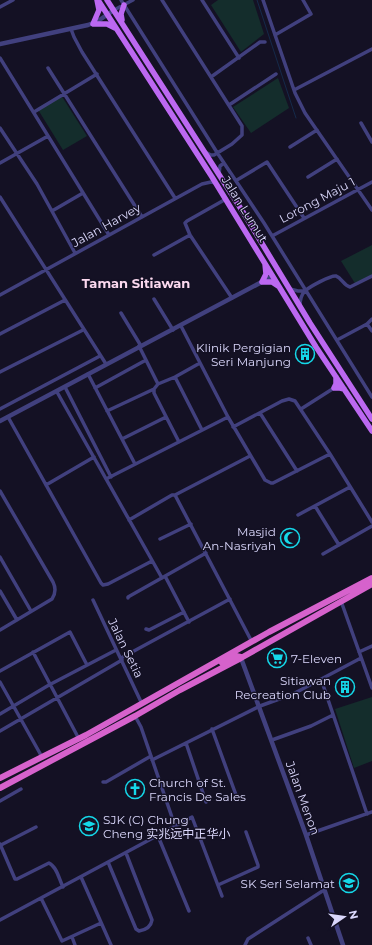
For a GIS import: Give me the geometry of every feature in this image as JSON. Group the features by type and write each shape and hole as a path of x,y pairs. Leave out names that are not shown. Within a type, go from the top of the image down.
{"highway":[{"path":"0,788 33,771 81,741 86,735 252,642 372,578"},
{"path":"0,780 42,757 43,759 48,759 74,744 135,716 180,690 242,658 372,584"},
{"path":"252,642 259,643 275,634 305,621"},
{"path":"202,670 213,668 236,656 240,656 242,658"},
{"path":"142,704 147,706 169,693 180,690"},
{"path":"86,735 108,726 130,714 135,716"},
{"path":"0,780 26,768 33,771"}],"main road":[{"name":"Jalan Lumut","path":"98,0 264,259 323,357 372,431"},
{"path":"98,0 98,10 93,24 107,24 117,29"},
{"name":"Jalan Lumut","path":"107,0 123,22 273,261 310,324 372,419"},
{"path":"122,2 121,14 123,22"},
{"path":"264,259 266,271 262,282 272,282 280,287"},
{"path":"273,261 275,269 273,276 280,278 287,285"},
{"path":"310,324 314,332 311,338"},
{"path":"323,357 321,346 324,344"},
{"path":"336,377 336,384 334,388 345,390"}],"street":[{"path":"0,8 5,2 14,0"},
{"path":"0,44 93,24 114,10 122,2 133,0"},
{"path":"162,0 242,126 242,135 218,154 211,155 205,152"},
{"path":"202,0 239,58"},
{"path":"263,0 294,90 305,113 372,210"},
{"path":"275,36 311,14 303,0"},
{"path":"122,2 218,154 237,180 372,397"},
{"path":"71,29 74,37 175,198"},
{"path":"211,78 260,42 265,42"},
{"path":"294,90 372,49"},
{"path":"0,58 109,235"},
{"path":"48,68 142,217"},
{"path":"34,112 97,74"},
{"path":"229,105 276,74"},
{"path":"361,123 372,142"},
{"path":"0,128 37,184 76,253"},
{"path":"290,147 317,130"},
{"path":"0,163 48,136"},
{"path":"308,177 337,159"},
{"path":"237,180 267,162 304,218"},
{"path":"219,175 220,166 224,163"},
{"path":"202,184 207,178 209,172"},
{"path":"202,184 212,182 216,184"},
{"name":"Lorong Maju 1","path":"272,236 372,182"},
{"name":"Jalan Harvey","path":"0,295 202,184"},
{"path":"52,211 83,193"},
{"path":"0,197 106,364"},
{"path":"226,199 186,221 186,226 190,235 232,298"},
{"path":"154,255 190,235"},
{"path":"0,421 140,346 174,330 273,276"},
{"path":"287,285 298,292 305,291 334,276 350,287 372,276"},
{"path":"300,307 301,298 305,291"},
{"path":"154,298 174,330"},
{"path":"0,334 65,300"},
{"path":"121,313 140,346 158,384"},
{"path":"337,340 368,324 372,319"},
{"path":"368,324 372,331"},
{"path":"181,326 233,427 265,480 273,483 330,454"},
{"path":"0,367 1,372 84,330"},
{"path":"0,409 100,356"},
{"path":"95,388 146,360"},
{"path":"107,411 154,389 158,384 175,377 200,363"},
{"path":"88,374 135,464"},
{"path":"175,377 202,430"},
{"path":"65,387 111,477"},
{"path":"301,409 334,388"},
{"path":"154,389 154,393 179,442"},
{"path":"56,392 152,561 189,622"},
{"path":"233,427 282,401 289,399 295,401 372,522"},
{"path":"260,413 297,471"},
{"path":"8,417 101,583 108,584 152,561"},
{"path":"122,439 166,417"},
{"path":"106,479 228,417"},
{"path":"129,520 172,495 175,495 250,456"},
{"path":"46,485 94,457"},
{"path":"298,515 350,487"},
{"path":"0,491 55,587 55,595 52,598 0,630"},
{"path":"175,495 252,642"},
{"path":"315,506 339,545"},
{"path":"160,539 190,524"},
{"path":"323,554 372,526"},
{"path":"128,598 206,553"},
{"path":"0,557 31,612"},
{"path":"0,591 17,620"},
{"path":"0,731 57,699 121,659 230,599"},
{"name":"Jalan Setia","path":"93,600 142,704"},
{"path":"341,601 372,688"},
{"path":"146,629 149,630 184,612"},
{"path":"0,671 70,632 87,665"},
{"path":"359,652 372,646"},
{"path":"0,714 49,685 116,650"},
{"path":"33,652 49,685 81,741"},
{"name":"Jalan Menon","path":"242,658 306,835 343,945"},
{"path":"103,782 106,782 151,758 186,743 260,706 293,694 361,658"},
{"path":"321,679 367,814"},
{"path":"0,682 42,757"},
{"path":"272,740 312,726 333,715"},
{"path":"135,716 141,727 175,826"},
{"path":"212,729 236,795"},
{"path":"186,743 206,802"},
{"path":"0,801 22,790"},
{"path":"306,835 372,812"},
{"path":"0,920 192,817 222,896"},
{"path":"36,827 0,845 15,879 49,863 52,864 63,887"},
{"path":"218,885 258,867 246,832"},
{"path":"158,836 189,911"},
{"path":"108,862 136,929 139,931 144,930 150,926 152,920 126,853"},
{"path":"81,877 111,945"},
{"path":"244,945 248,939 324,890"},
{"path":"41,898 60,940 63,941 101,923"},
{"path":"72,937 76,945"},
{"path":"308,938 311,945"}],"green space":[{"path":"218,0 253,0 264,34 241,52 211,5"},
{"path":"278,78 289,108 251,133 233,107"},
{"path":"61,95 87,136 63,150 37,108"},
{"path":"372,245 372,276 356,285 341,261"},
{"path":"372,697 372,761 354,768 335,709"}],"waterway":[{"path":"257,0 296,118"}],"place":[{"name":"Klinik Pergigian Seri Manjung","path":"305,354"},
{"name":"Masjid An-Nasriyah","path":"290,538"},
{"name":"7-Eleven","path":"277,658"},
{"name":"Sitiawan Recreation Club","path":"345,687"},
{"name":"Church of St. Francis De Sales","path":"135,789"},
{"name":"SJK (C) Chung Cheng 实兆远中正华小","path":"89,826"},
{"name":"SK Seri Selamat","path":"349,883"}],"district":[{"name":"Taman Sitiawan","path":"136,283"}]}
